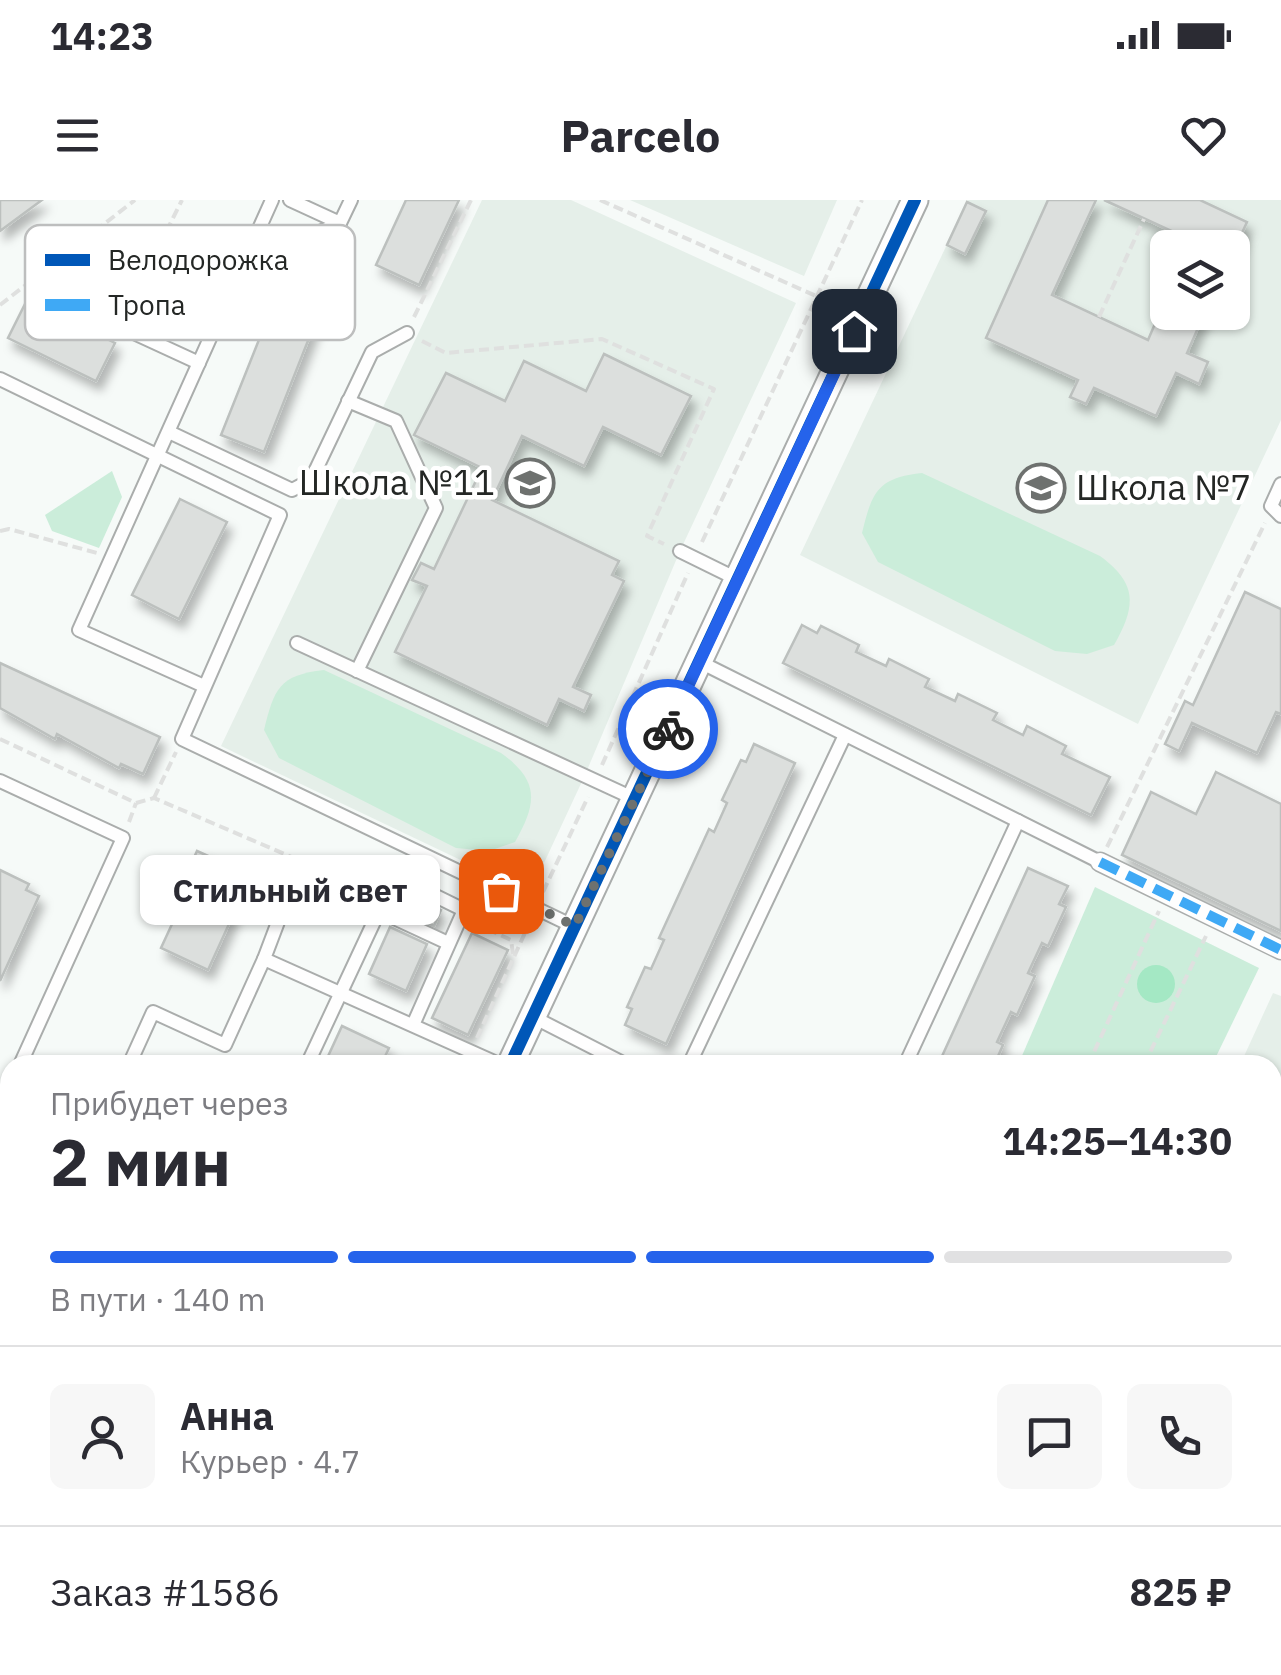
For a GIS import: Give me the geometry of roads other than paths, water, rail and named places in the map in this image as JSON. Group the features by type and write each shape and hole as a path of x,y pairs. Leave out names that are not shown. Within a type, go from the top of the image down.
{"street":[{"path":"515,1055 915,200"},
{"path":"1100,862 1281,950"}],"lane":[{"path":"261,225 272,200"},
{"path":"290,200 340,222"},
{"path":"333,225 340,222 350,200"},
{"path":"169,432 292,490 311,480 372,352 407,333"},
{"path":"148,340 199,364"},
{"path":"204,686 79,630 210,340"},
{"path":"0,380 280,515 182,739 575,926"},
{"path":"348,401 396,421 436,508 357,670"},
{"path":"1276,513 1281,484"},
{"path":"680,551 739,580"},
{"path":"297,643 635,799"},
{"path":"700,662 1100,862"},
{"path":"695,1055 845,735"},
{"path":"0,782 123,838 25,1055"},
{"path":"910,1055 1018,821"},
{"path":"312,1055 379,911 405,882 464,910 413,1026"},
{"path":"379,911 448,943"},
{"path":"133,1055 153,1012 225,1045 281,914"},
{"path":"264,960 480,1055"},
{"path":"532,1017 606,1055"}],"place":[{"name":"Школа №11","path":"530,483"},
{"name":"Школа №7","path":"1041,488"},
{"name":"Стильный свет","path":"501,891"}]}
